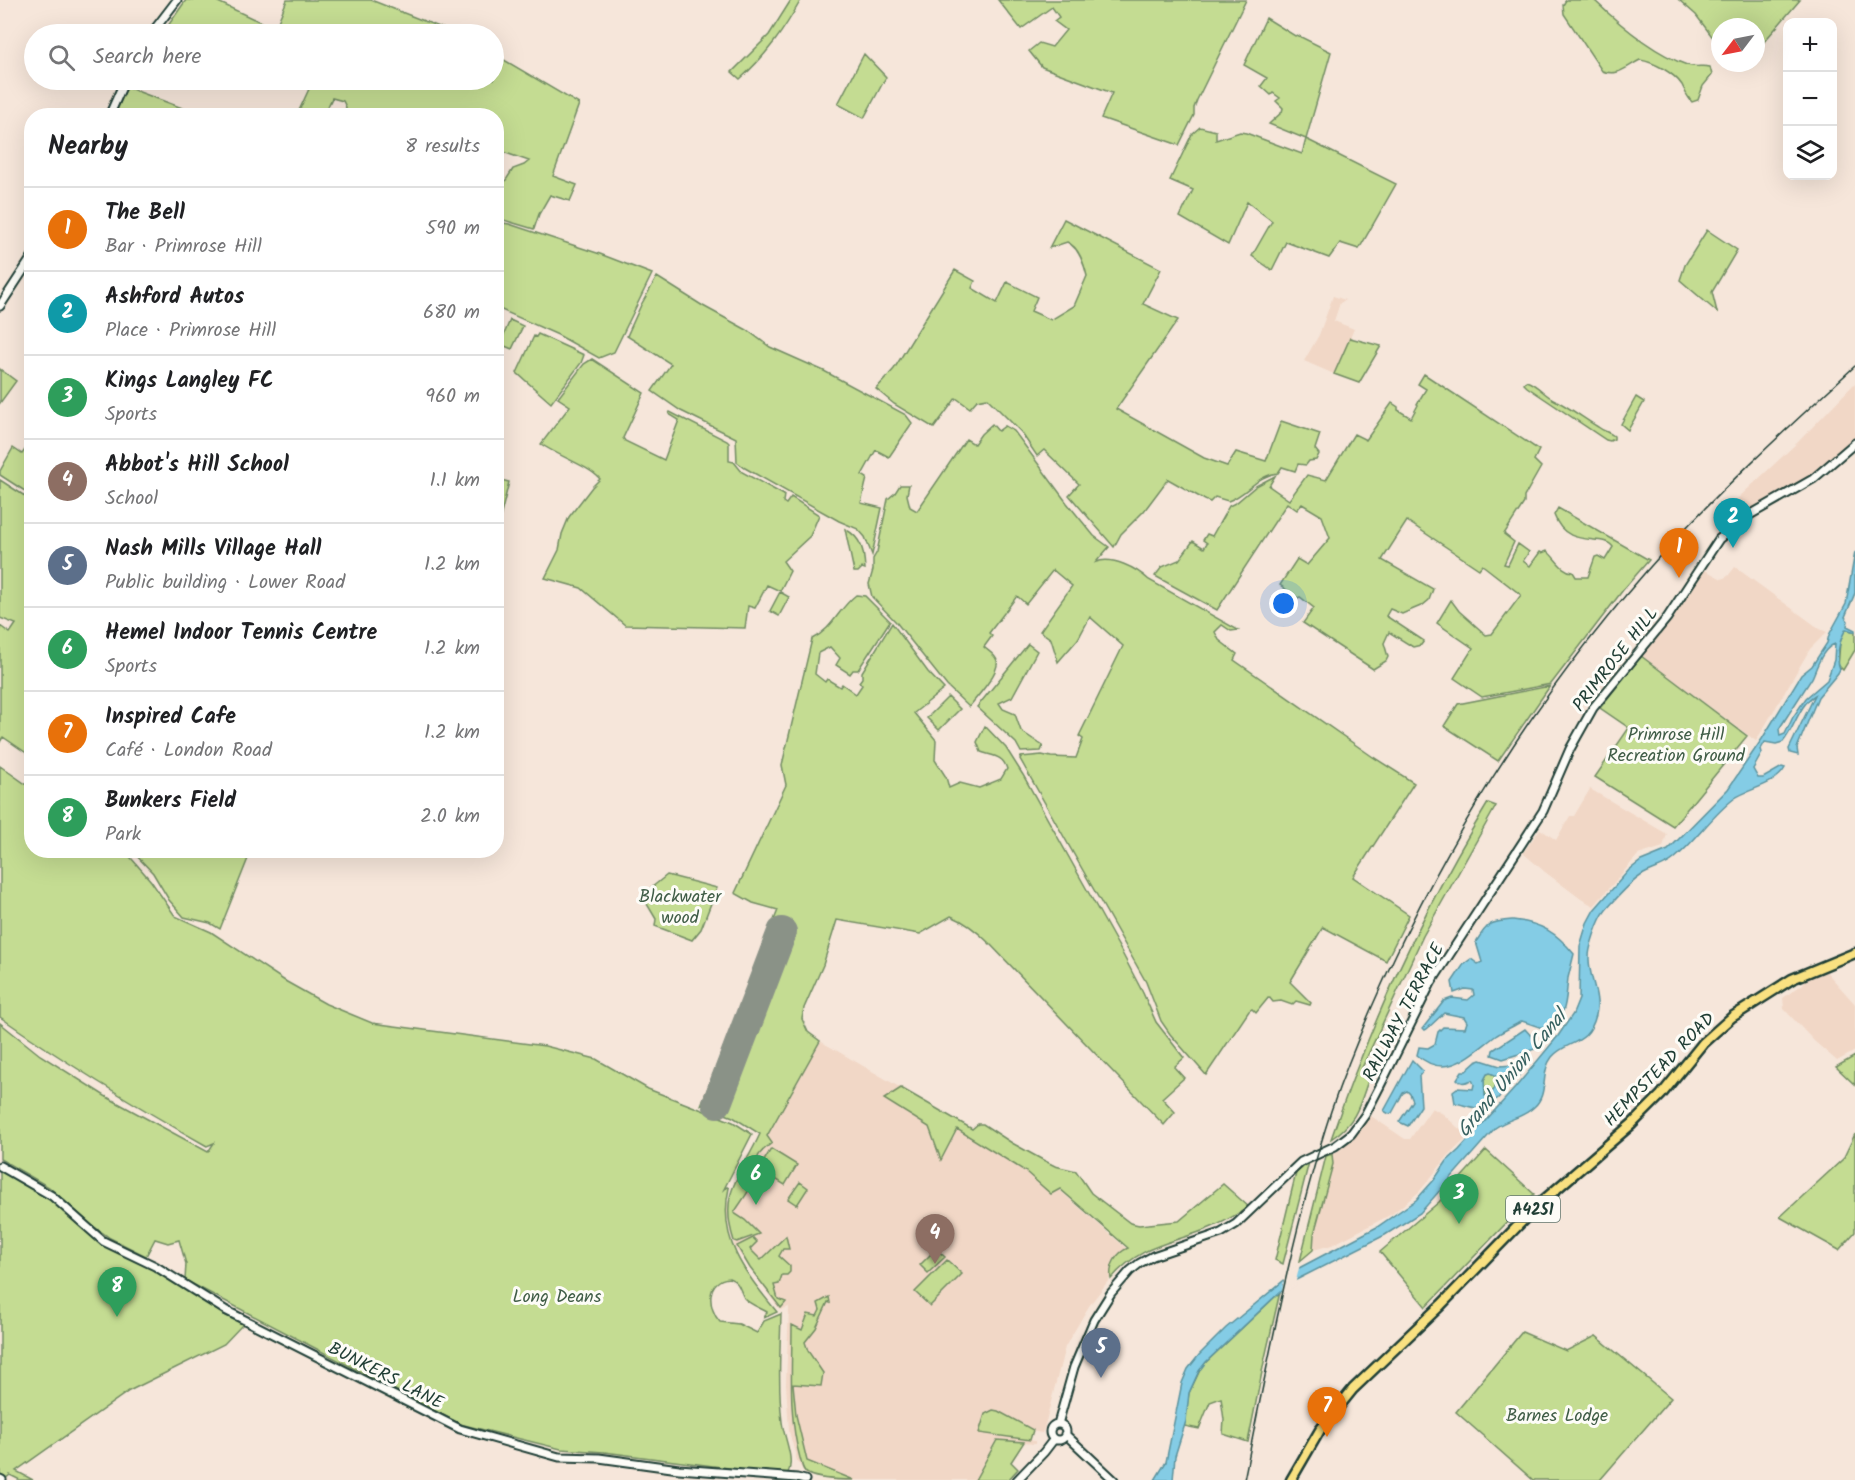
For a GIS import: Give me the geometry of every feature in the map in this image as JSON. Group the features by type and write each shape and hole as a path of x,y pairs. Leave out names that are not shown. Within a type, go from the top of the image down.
{"main road":[{"name":"HEMPSTEAD ROAD","path":"1291,1480 1320,1430 1353,1389 1441,1305 1538,1204 1632,1124 1661,1095 1703,1043 1732,1017 1792,979 1855,953"}],"street":[{"path":"159,24 177,0"},
{"path":"113,108 121,90"},
{"path":"0,306 24,269"},
{"name":"PRIMROSE HILL","path":"1533,828 1547,804 1570,749 1593,708 1667,618 1719,540 1740,522 1771,502 1799,488 1855,443"},
{"name":"RAILWAY TERRACE","path":"1058,1424 1074,1367 1094,1320 1121,1281 1140,1263 1153,1256 1221,1233 1236,1224 1302,1162 1344,1140 1365,1115 1431,983 1533,828"},
{"name":"BUNKERS LANE","path":"0,1166 52,1196 103,1241 154,1266 225,1310 460,1429 559,1457 599,1458 679,1469 806,1480"},
{"path":"1065,1434 1060,1439 1054,1439 1050,1435 1050,1430 1052,1426 1058,1424 1063,1427 1065,1434 1114,1480"},
{"path":"1017,1480 1054,1439"}],"shaded area":[{"path":"1333,296 1345,300 1340,303 1334,321 1354,329 1334,374 1304,361 1319,335"},
{"path":"1855,383 1855,438 1823,466 1785,491 1735,517 1725,517 1721,514 1799,441"},
{"path":"1735,567 1827,632 1810,649 1756,741 1641,656 1703,569 1722,579 1728,576"},
{"path":"1590,789 1667,834 1663,847 1638,855 1594,906 1581,899 1523,853 1540,829 1556,840"},
{"path":"1823,968 1855,1004 1855,1051 1837,1061 1814,1041 1784,1009 1783,998 1803,984 1808,975"},
{"path":"820,1041 977,1132 1049,1181 1127,1249 1138,1255 1130,1258 1112,1276 1089,1306 1065,1347 1044,1429 1042,1433 1031,1431 1029,1440 1035,1441 1035,1444 996,1441 987,1458 1009,1480 829,1480 806,1475 797,1461 789,1431 786,1384 789,1307 780,1310 735,1248 726,1209 734,1184 760,1134 766,1137"},
{"path":"1432,1108 1443,1114 1468,1137 1449,1155 1419,1192 1392,1214 1332,1245 1313,1250 1314,1234 1333,1164 1332,1154 1340,1150 1366,1118 1371,1116 1405,1139 1410,1139"}],"green space":[{"path":"186,0 214,0 264,24 169,24"},
{"path":"287,0 371,0 432,24 277,24"},
{"path":"791,0 801,0 774,42 759,61 740,79 732,72 769,35"},
{"path":"998,0 1246,0 1197,100 1194,115 1179,145 1101,118 1112,93 1042,67 1029,51 1039,43 1052,47 1066,30 1054,21 1059,17 1052,7 1021,29"},
{"path":"1566,0 1594,0 1625,28 1674,60 1690,66 1710,67 1712,75 1703,86 1698,100 1692,102 1674,76 1645,61 1640,60 1613,73 1602,71 1564,14 1563,5"},
{"path":"1679,0 1800,0 1765,41 1765,18 1711,18 1711,35 1696,15"},
{"path":"1266,18 1295,36 1331,52 1306,139 1269,124 1282,112 1283,108 1276,101 1280,98 1273,93 1271,95 1261,86 1267,78 1244,65"},
{"path":"864,54 886,77 864,118 838,104"},
{"path":"504,60 579,104 553,176 577,185 570,201 550,195 539,214 534,229 504,220 504,184 513,169 529,161 504,152 504,108 346,108 343,101 332,98 327,108 300,108 309,90 504,90"},
{"path":"125,90 134,90 182,108 118,108"},
{"path":"1200,127 1216,131 1216,140 1240,132 1302,154 1306,139 1396,184 1359,249 1340,243 1329,258 1286,242 1272,270 1252,256 1272,221 1247,202 1228,245 1180,217 1193,190 1170,180 1192,134"},
{"path":"1064,219 1161,269 1143,304 1178,320 1116,409 1204,458 1227,466 1236,452 1266,461 1281,421 1320,434 1315,449 1319,454 1316,460 1309,461 1306,465 1298,464 1295,471 1282,467 1278,473 1264,477 1228,501 1215,497 1210,502 1168,479 1144,511 1121,534 1114,547 1069,495 1079,484 1044,450 1037,456 1021,432 987,398 977,400 970,408 956,398 934,428 894,404 876,389 894,369 955,270 975,281 972,288 997,303 1007,282 1037,297 1031,311 1051,320 1074,306 1087,276 1083,261 1075,248 1067,242 1049,248"},
{"path":"504,223 600,254 652,274 614,352 599,358 558,335 504,311"},
{"path":"1707,230 1737,250 1712,292 1717,312 1680,280 1685,265"},
{"path":"657,277 747,330 770,347 824,371 906,415 912,423 889,457 876,450 862,475 867,478 861,503 882,508 872,555 865,537 858,529 839,521 737,462 736,438 681,411 652,391 671,364 627,336"},
{"path":"510,320 523,326 512,349 504,346 504,334"},
{"path":"538,334 584,355 581,363 551,403 517,373 534,336"},
{"path":"1350,338 1381,346 1359,383 1334,374"},
{"path":"592,359 644,393 623,438 625,441 664,460 679,420 669,414 670,412 727,441 729,461 734,462 742,472 784,495 783,502 786,504 791,497 819,515 810,536 783,561 790,571 780,591 767,585 755,608 748,606 745,628 625,625 581,588 545,578 559,550 569,517 600,479 589,470 541,444 570,406 558,398 584,364"},
{"path":"0,369 16,381 0,403"},
{"path":"1424,374 1539,450 1534,460 1541,467 1524,497 1524,503 1504,534 1514,542 1504,564 1508,565 1518,544 1529,552 1523,561 1530,566 1540,552 1547,551 1562,567 1573,572 1576,577 1588,577 1595,557 1598,556 1605,560 1613,547 1608,543 1567,533 1554,515 1558,508 1649,560 1551,684 1482,697 1454,678 1473,648 1437,623 1451,600 1459,611 1486,635 1492,634 1521,595 1482,565 1479,569 1407,521 1382,560 1433,589 1429,600 1423,605 1402,614 1390,609 1386,616 1424,641 1421,645 1413,647 1389,632 1384,643 1388,657 1386,661 1373,669 1303,623 1314,608 1280,585 1297,559 1307,565 1330,538 1322,516 1302,504 1297,510 1287,503 1217,610 1155,576 1162,567 1179,560 1193,541 1204,548 1207,543 1203,540 1207,534 1212,536 1229,506 1256,486 1275,476 1269,486 1289,500 1307,475 1326,480 1354,434 1366,440 1392,403 1411,418 1426,389 1418,384"},
{"path":"1526,381 1614,436 1614,439 1606,440 1527,387 1524,384"},
{"path":"1636,397 1644,402 1628,430 1621,424"},
{"path":"992,424 998,431 1005,426 1014,431 1094,536 1109,547 1096,562 1117,562 1131,567 1149,580 1238,630 1231,631 1222,625 1215,632 1219,640 1237,654 1234,660 1414,783 1353,877 1409,915 1386,961 1323,927 1290,982 1311,1003 1310,1005 1296,1001 1292,1005 1281,1001 1273,1002 1269,997 1256,1013 1252,1009 1249,1011 1206,1075 1161,1021 1146,982 1020,759 1042,755 1076,758 1083,739 1079,736 1123,646 1090,617 1078,639 1058,662 1051,639 1040,631 1072,586 1053,570 1026,604 1017,596 989,633 992,636 984,647 995,657 997,666 987,685 969,707 947,686 896,622 872,597 869,584 873,559 877,552 888,499 900,485 909,485 907,495 910,507 917,511 966,439 974,444"},
{"path":"13,448 22,454 24,451 24,490 0,475"},
{"path":"0,480 24,495 24,751 3,737 0,742 0,626 10,633 16,624 0,618"},
{"path":"504,481 509,482 504,502"},
{"path":"845,529 859,541 863,551 865,569 862,568 858,572 854,572"},
{"path":"780,592 789,597 779,616 770,611"},
{"path":"856,595 865,596 890,621 858,670 853,670 850,674 836,665 840,658 830,647 818,653 815,674 825,682 827,679 840,687 842,684 856,694 862,685 859,682 862,672 892,623 928,672 944,689 914,713 936,740 935,760 946,777 949,788 960,783 979,788 1001,779 1007,769 1000,759 981,752 977,742 985,726 1006,748 1023,775 1120,949 1156,1022 1184,1058 1174,1067 1184,1078 1162,1098 1175,1112 1164,1125 989,943 967,924 951,916 920,934 837,920 802,1019 808,1032 820,1041 767,1136 772,1143 760,1153 752,1184 734,1213 759,1234 737,1242 734,1241 730,1224 730,1197 739,1173 760,1134 733,1117 701,1105 778,910 753,903 735,893 786,785 782,765 812,639 825,630"},
{"path":"1846,629 1855,632 1855,650 1843,670 1838,665 1840,641"},
{"path":"1028,644 1037,651 1012,697 999,703 1003,709 1015,714 1021,731 1043,746 1041,751 1021,752 1016,743 977,707"},
{"name":"Primrose Hill Recreation Ground","path":"1641,656 1747,736 1673,826 1595,777 1629,728 1600,708"},
{"path":"1550,686 1498,761 1444,726 1458,704"},
{"path":"948,697 960,709 939,730 927,718"},
{"name":"Long Deans","path":"0,766 24,783 24,858 131,858 151,881 175,916 211,932 285,981 326,1004 372,1023 545,1046 596,1059 648,1089 733,1122 752,1134 723,1191 729,1188 726,1207 727,1224 731,1240 745,1270 777,1312 764,1318 767,1312 746,1300 737,1284 729,1278 716,1284 711,1302 720,1322 739,1324 757,1333 764,1321 781,1314 780,1395 782,1422 790,1455 788,1473 768,1473 604,1452 561,1449 460,1424 185,1280 186,1264 179,1240 168,1243 155,1239 146,1256 110,1238 49,1187 0,1159 0,1023 40,1055 105,1096 208,1152 214,1143 207,1146 154,1116 76,1068 0,1017"},
{"path":"1488,803 1496,806 1423,936 1361,1070 1370,1075 1357,1111 1347,1125 1331,1139 1363,1052 1400,967 1464,843"},
{"path":"139,858 248,858 220,929 210,923 184,917 169,900 153,873"},
{"name":"Blackwater wood","path":"667,875 717,888 701,929 692,940 655,926 656,919 647,904 646,892"},
{"path":"1855,1056 1855,1085 1836,1067"},
{"path":"1490,1073 1495,1075 1496,1085 1492,1092 1485,1096 1484,1080"},
{"path":"901,1088 972,1129 978,1124 983,1124 1043,1160 1055,1166 1076,1171 1091,1193 1130,1223 1139,1225 1179,1221 1223,1184 1249,1207 1217,1225 1146,1251 1122,1267 1111,1279 1114,1260 1128,1248 1060,1189 1051,1194 1025,1171 957,1129 941,1160 929,1127 884,1099"},
{"path":"1855,1134 1855,1232 1839,1250 1780,1217 1843,1159"},
{"path":"771,1149 797,1165 785,1185 759,1169"},
{"path":"1486,1150 1534,1194 1426,1307 1380,1252 1439,1202"},
{"path":"1332,1154 1333,1164 1314,1234 1313,1250 1300,1261 1326,1156"},
{"path":"1309,1162 1283,1264 1275,1260 1296,1173"},
{"path":"0,1166 52,1196 103,1241 159,1269 244,1323 224,1344 129,1391 16,1471 33,1480 20,1480 10,1475 5,1479 0,1476"},
{"path":"800,1182 808,1188 797,1205 788,1199"},
{"path":"786,1236 789,1249 783,1249 779,1256 790,1266 790,1272 782,1275 779,1284 774,1285 778,1299 786,1302 781,1308 750,1268 737,1246 753,1238 757,1242 750,1249 761,1260"},
{"path":"936,1249 945,1257 928,1273 920,1265"},
{"path":"947,1260 962,1274 930,1306 915,1292"},
{"path":"1280,1292 1248,1442 1223,1434 1221,1398 1210,1402 1199,1429 1184,1426 1189,1393 1202,1366"},
{"path":"829,1297 830,1303 828,1302 816,1328 805,1342 808,1351 823,1373 821,1386 793,1384 796,1415 807,1461 854,1480 824,1479 806,1473 802,1467 796,1442 792,1392 792,1325 802,1330 808,1314 817,1316 820,1310 818,1303"},
{"name":"Barnes Lodge","path":"1522,1332 1566,1351 1596,1336 1671,1398 1600,1480 1533,1480 1456,1412"},
{"path":"993,1410 1033,1430 1030,1440 979,1433 985,1414"},
{"path":"997,1440 1024,1442 1011,1462 1018,1469 1008,1480 975,1480"}],"water":[{"path":"1855,552 1855,593 1845,617 1848,621 1847,626 1855,632 1846,629 1844,633 1838,653 1840,669 1818,697 1797,748 1798,755 1790,753 1789,749 1815,695 1801,710 1783,742 1776,744 1765,742 1753,769 1758,778 1763,778 1782,767 1785,768 1781,774 1735,798 1674,859 1637,878 1604,913 1596,928 1589,954 1590,971 1597,1000 1596,1015 1588,1033 1558,1052 1548,1063 1539,1102 1525,1114 1495,1128 1420,1213 1385,1235 1296,1280 1281,1291 1206,1362 1199,1371 1189,1393 1186,1421 1175,1456 1173,1480 1155,1480 1166,1462 1182,1383 1188,1369 1199,1355 1226,1328 1299,1268 1377,1227 1416,1200 1447,1161 1515,1088 1573,1014 1579,999 1580,946 1587,923 1594,910 1629,870 1641,861 1668,850 1728,789 1801,675 1812,666 1827,643 1846,604","holes":["1835,644 1834,660 1827,680 1806,698 1785,734 1780,736 1779,729 1812,678 1823,654"]},
{"path":"1513,920 1540,926 1554,934 1574,954 1568,978 1566,1001 1559,1018 1548,1030 1522,1021 1497,1035 1459,1062 1439,1066 1428,1063 1417,1055 1419,1047 1428,1048 1435,1044 1438,1032 1443,1027 1465,1028 1467,1022 1464,1017 1444,1013 1427,1029 1423,1028 1444,1001 1452,998 1468,1000 1474,995 1473,990 1465,989 1454,993 1452,982 1464,964 1471,959 1478,964 1482,962 1476,942 1484,930 1490,924"},
{"path":"1525,1029 1534,1041 1535,1049 1503,1059 1492,1055 1493,1050"},
{"path":"1412,1060 1423,1071 1419,1076 1421,1106 1408,1126 1399,1122 1413,1101 1407,1091 1403,1093 1392,1113 1384,1111"},
{"name":"Grand Union Canal","path":"1481,1060 1500,1066 1513,1065 1521,1073 1502,1094 1485,1107 1476,1108 1455,1103 1453,1091 1457,1088 1473,1089 1472,1080 1462,1082 1457,1079 1462,1071 1466,1071","holes":["1487,1074 1495,1075 1495,1088 1485,1096 1484,1080"]}],"pier":[{"path":"1300,1264 1295,1285 1281,1296 1285,1275"}],"runway":[{"path":"717,1103 782,932"}],"railway":[{"path":"1244,1480 1293,1248 1331,1111 1353,1051 1387,973 1452,845 1516,741 1551,691 1627,594 1712,501 1855,366"}],"place":[{"name":"Ashford Autos","path":"1733,548"},
{"name":"The Bell","path":"1679,578"},
{"name":"Hemel Indoor Tennis Centre","path":"756,1205"},
{"name":"Kings Langley FC","path":"1459,1224"},
{"name":"Abbot's Hill School","path":"935,1264"},
{"name":"Bunkers Field","path":"117,1317"},
{"name":"Nash Mills Village Hall","path":"1101,1378"},
{"name":"Inspired Cafe","path":"1327,1437"}]}
